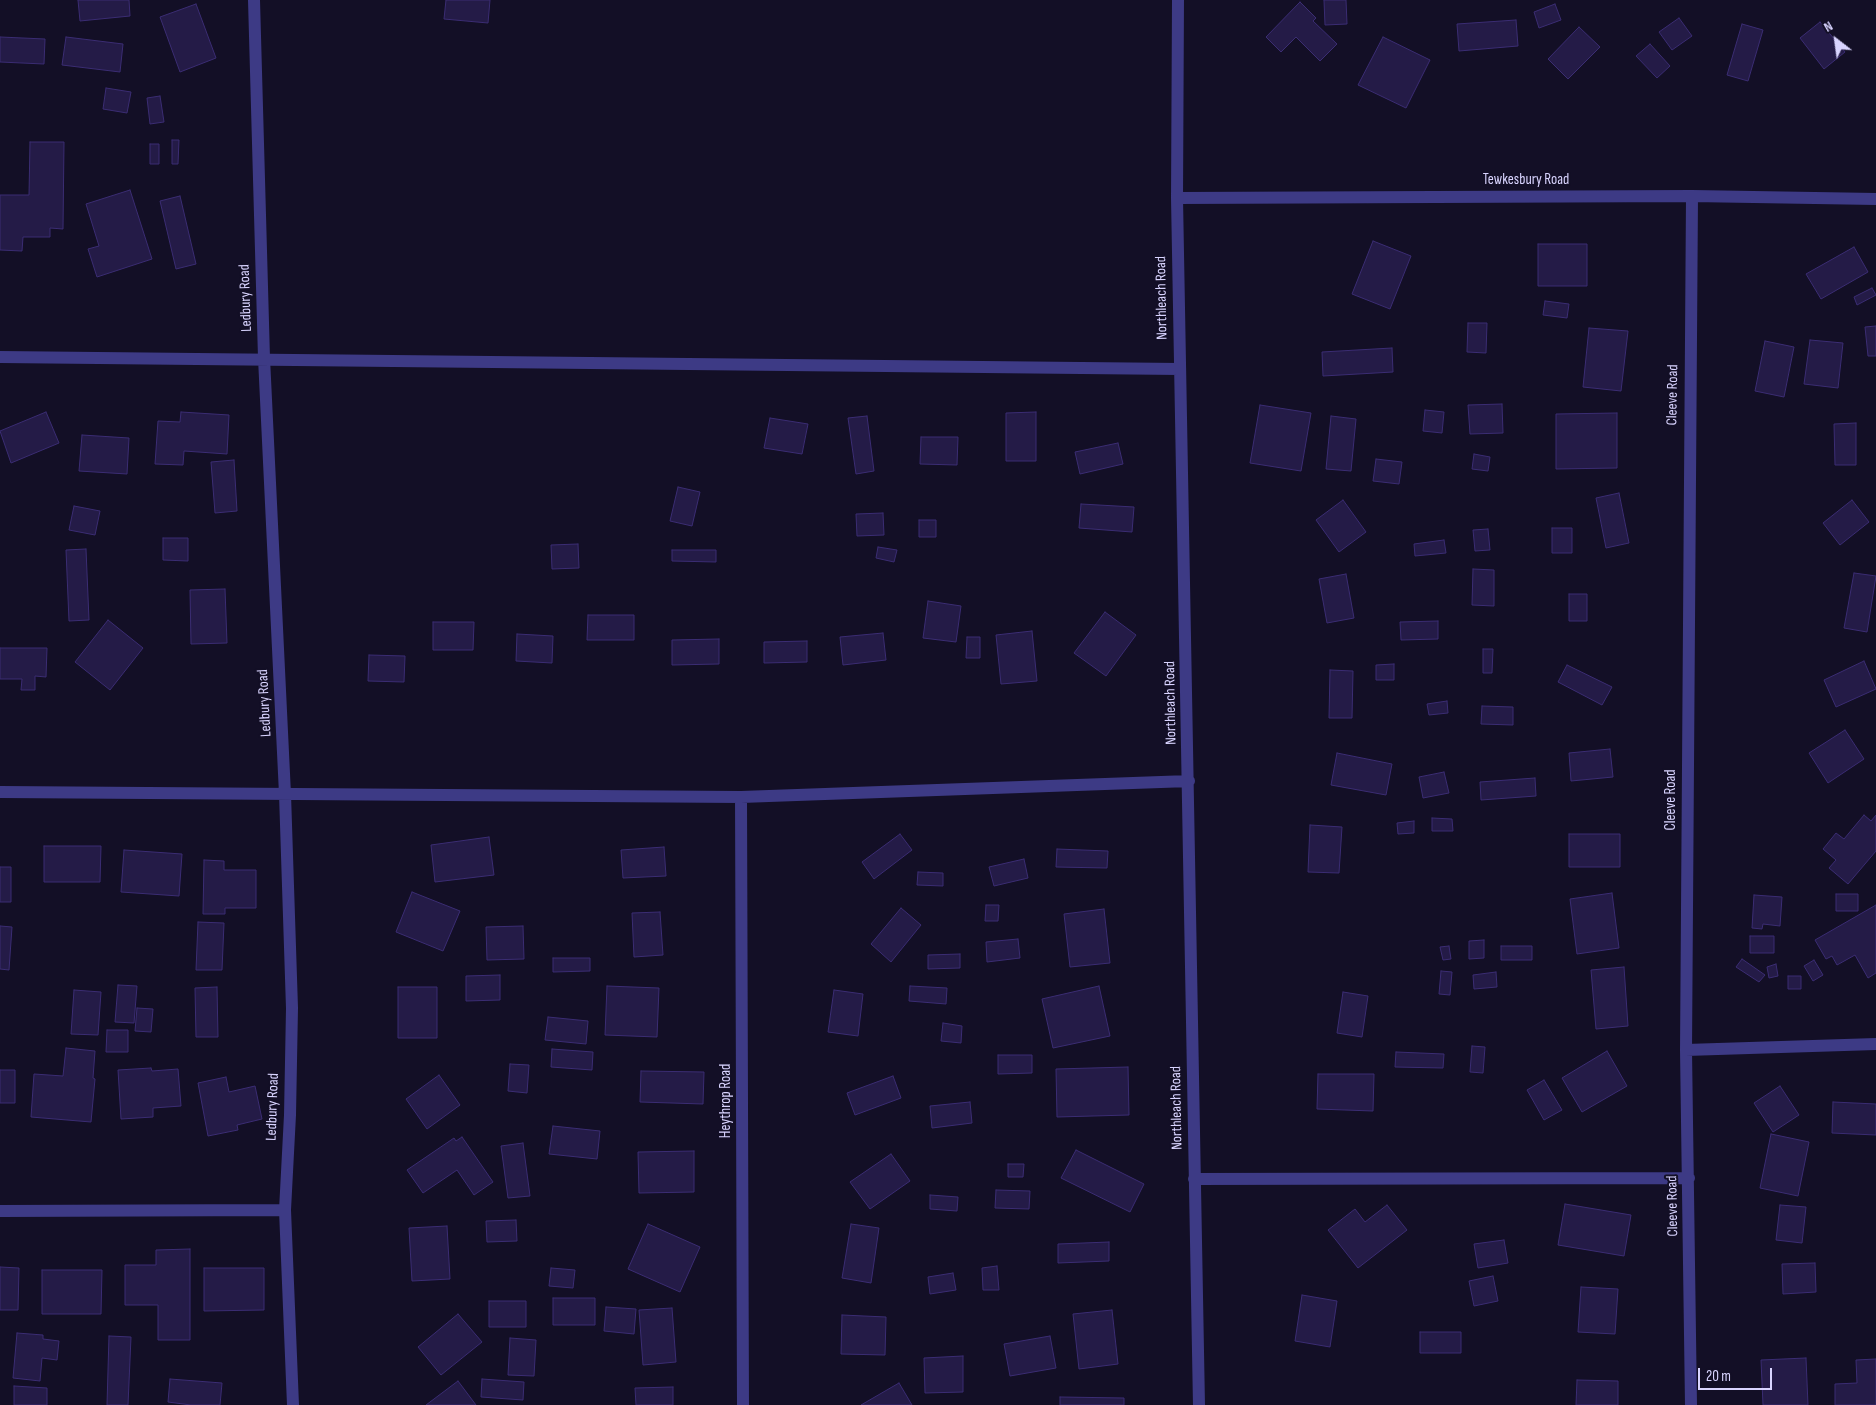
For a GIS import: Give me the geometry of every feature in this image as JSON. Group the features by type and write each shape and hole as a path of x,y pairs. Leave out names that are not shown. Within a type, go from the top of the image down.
{"street":[{"name":"Ledbury Road","path":"254,0 264,358 285,794 292,1008 290,1115 285,1210 293,1405"},
{"name":"Northleach Road","path":"1178,0 1177,198 1199,1405"},
{"name":"Tewkesbury Road","path":"1177,198 1692,196 1876,199"},
{"name":"Cleeve Road","path":"1691,1405 1686,1050 1692,196"},
{"path":"0,357 264,358 1180,369"},
{"path":"0,792 741,797 1189,781"},
{"name":"Heythrop Road","path":"741,797 743,1405"},
{"path":"1686,1050 1876,1044"},
{"path":"1194,1179 1689,1178"},
{"path":"0,1211 285,1210"}],"building":[{"path":"78,0 129,0 130,16 80,21"},
{"path":"446,0 490,0 488,23 444,19"},
{"path":"1324,0 1346,0 1347,24 1325,25"},
{"path":"1300,2 1316,18 1313,21 1337,44 1320,61 1296,37 1281,52 1266,37"},
{"path":"196,4 216,58 180,72 160,17"},
{"path":"1555,4 1561,20 1539,28 1534,12"},
{"path":"1679,18 1692,36 1672,50 1659,32"},
{"path":"1516,20 1518,46 1459,51 1457,24"},
{"path":"1820,22 1845,52 1824,69 1800,38"},
{"path":"1742,24 1763,30 1748,81 1727,75"},
{"path":"1579,27 1600,47 1568,79 1548,59"},
{"path":"0,37 45,39 44,64 0,62"},
{"path":"66,37 123,44 120,72 62,65"},
{"path":"1383,37 1430,60 1406,108 1358,85"},
{"path":"1650,44 1670,66 1657,78 1636,56"},
{"path":"106,88 131,92 127,113 103,109"},
{"path":"160,96 164,122 150,124 147,98"},
{"path":"172,140 179,140 178,164 172,164"},
{"path":"30,142 64,142 63,229 50,228 50,237 23,237 22,251 0,250 0,195 29,195"},
{"path":"150,144 159,144 159,164 150,164"},
{"path":"130,190 152,259 97,277 88,249 99,246 86,204"},
{"path":"180,196 196,264 176,269 160,201"},
{"path":"1373,241 1411,256 1390,309 1352,294"},
{"path":"1538,244 1587,244 1587,286 1538,286"},
{"path":"1854,247 1868,272 1821,299 1806,274"},
{"path":"1872,288 1876,295 1857,305 1854,297"},
{"path":"1545,301 1569,304 1567,318 1543,315"},
{"path":"1468,323 1487,323 1486,353 1467,352"},
{"path":"1876,326 1876,356 1868,356 1865,327"},
{"path":"1589,328 1628,331 1621,391 1583,387"},
{"path":"1810,340 1843,343 1838,388 1804,384"},
{"path":"1765,341 1794,347 1784,397 1755,391"},
{"path":"1392,348 1393,372 1323,376 1322,352"},
{"path":"1502,404 1503,433 1470,434 1468,405"},
{"path":"1260,405 1311,413 1301,471 1250,463"},
{"path":"1425,410 1444,412 1442,433 1423,431"},
{"path":"46,412 59,443 11,463 0,431"},
{"path":"181,412 229,415 227,454 184,451 183,465 155,464 158,421 180,422"},
{"path":"1036,412 1036,461 1006,461 1006,413"},
{"path":"1617,413 1617,468 1556,469 1556,414"},
{"path":"867,416 874,471 856,474 848,418"},
{"path":"1331,416 1356,419 1351,471 1326,469"},
{"path":"770,418 808,424 802,454 764,448"},
{"path":"1856,423 1856,465 1835,465 1834,424"},
{"path":"82,435 129,438 127,474 79,471"},
{"path":"921,437 958,437 957,465 920,464"},
{"path":"1118,443 1123,464 1080,474 1075,452"},
{"path":"1474,454 1490,457 1488,471 1472,469"},
{"path":"1376,459 1402,462 1399,484 1373,481"},
{"path":"234,460 237,511 215,513 211,462"},
{"path":"678,487 700,492 692,526 670,521"},
{"path":"1619,493 1629,543 1606,548 1596,498"},
{"path":"1343,500 1366,532 1339,552 1316,520"},
{"path":"1852,500 1869,522 1840,545 1823,523"},
{"path":"1081,504 1134,507 1132,532 1079,528"},
{"path":"74,506 100,511 95,535 69,530"},
{"path":"883,513 884,535 857,536 856,514"},
{"path":"919,520 936,520 936,537 919,537"},
{"path":"1552,528 1572,528 1572,553 1552,553"},
{"path":"1488,529 1490,550 1475,551 1473,530"},
{"path":"163,538 188,538 188,561 163,560"},
{"path":"1444,540 1446,553 1415,556 1414,544"},
{"path":"578,544 579,568 552,569 551,545"},
{"path":"878,547 897,550 894,562 876,558"},
{"path":"86,549 89,620 69,621 66,550"},
{"path":"672,550 716,550 716,562 672,561"},
{"path":"1473,569 1494,570 1494,606 1472,605"},
{"path":"1854,573 1876,576 1867,632 1844,628"},
{"path":"1346,574 1354,618 1327,623 1319,579"},
{"path":"225,589 227,643 191,644 190,590"},
{"path":"1569,594 1587,594 1587,621 1569,621"},
{"path":"928,601 961,606 956,642 923,638"},
{"path":"1105,612 1136,635 1106,676 1074,653"},
{"path":"588,615 634,615 634,640 587,640"},
{"path":"108,620 143,648 110,690 75,662"},
{"path":"1438,621 1438,639 1401,640 1400,622"},
{"path":"433,622 474,622 473,650 433,650"},
{"path":"1032,631 1037,681 1001,684 996,635"},
{"path":"883,633 886,660 843,665 840,637"},
{"path":"517,634 553,636 552,663 516,661"},
{"path":"967,637 980,637 980,658 966,658"},
{"path":"719,639 719,664 672,665 672,640"},
{"path":"807,641 807,662 764,663 764,642"},
{"path":"0,648 47,648 46,677 35,676 35,690 21,690 22,679 0,679"},
{"path":"1483,649 1493,649 1492,673 1483,673"},
{"path":"369,655 405,656 404,682 368,681"},
{"path":"1864,661 1876,689 1836,707 1824,680"},
{"path":"1394,664 1394,680 1376,680 1376,665"},
{"path":"1567,665 1612,687 1602,705 1558,682"},
{"path":"1330,670 1353,671 1352,718 1329,718"},
{"path":"1447,701 1448,713 1429,715 1427,704"},
{"path":"1482,706 1513,707 1513,725 1481,724"},
{"path":"1845,730 1864,759 1828,783 1809,753"},
{"path":"1610,749 1613,777 1571,781 1569,753"},
{"path":"1337,753 1392,764 1386,795 1331,785"},
{"path":"1444,772 1449,793 1423,798 1419,777"},
{"path":"1535,778 1536,796 1481,800 1480,782"},
{"path":"1864,815 1871,821 1876,815 1876,851 1848,884 1829,868 1836,860 1823,849 1836,833 1844,839"},
{"path":"1432,818 1452,819 1453,831 1432,831"},
{"path":"1414,821 1414,833 1398,834 1397,823"},
{"path":"1310,825 1342,827 1339,873 1308,872"},
{"path":"900,834 912,850 874,879 862,862"},
{"path":"1569,834 1620,834 1620,867 1569,867"},
{"path":"489,837 494,875 435,882 431,845"},
{"path":"44,846 101,846 100,882 44,882"},
{"path":"664,847 666,876 623,878 621,850"},
{"path":"1057,849 1108,851 1107,868 1056,867"},
{"path":"124,850 182,854 179,896 121,892"},
{"path":"1024,859 1028,878 994,886 989,867"},
{"path":"204,860 224,861 224,870 256,870 256,908 225,908 225,914 203,914"},
{"path":"0,867 11,867 11,902 0,902"},
{"path":"918,872 943,873 943,886 917,885"},
{"path":"412,892 460,911 443,951 396,932"},
{"path":"1612,893 1619,948 1577,954 1570,899"},
{"path":"1836,894 1858,894 1858,911 1836,911"},
{"path":"1754,895 1782,897 1780,926 1763,924 1762,929 1752,928"},
{"path":"986,905 999,905 998,921 985,921"},
{"path":"1876,905 1876,973 1868,978 1855,955 1837,965 1832,956 1826,959 1815,940"},
{"path":"901,908 921,925 891,962 871,944"},
{"path":"1104,909 1110,963 1070,967 1064,914"},
{"path":"660,912 663,955 634,957 632,913"},
{"path":"198,922 224,923 222,970 196,970"},
{"path":"0,926 12,927 9,970 0,969"},
{"path":"523,926 524,959 487,960 486,927"},
{"path":"1750,936 1774,936 1774,953 1750,953"},
{"path":"1018,939 1020,958 987,962 986,942"},
{"path":"1484,940 1484,958 1469,959 1469,941"},
{"path":"1449,946 1451,959 1443,960 1440,947"},
{"path":"1501,946 1532,946 1532,960 1501,960"},
{"path":"960,954 960,968 928,969 928,955"},
{"path":"553,958 590,958 590,971 553,972"},
{"path":"1742,959 1765,975 1759,982 1736,967"},
{"path":"1814,960 1823,975 1813,981 1804,966"},
{"path":"1776,964 1778,976 1769,978 1767,967"},
{"path":"1624,967 1628,1026 1596,1029 1591,970"},
{"path":"1441,971 1452,972 1450,995 1439,994"},
{"path":"1496,972 1497,987 1474,989 1473,975"},
{"path":"500,975 500,1000 466,1001 466,976"},
{"path":"1788,976 1801,976 1801,989 1788,989"},
{"path":"118,985 137,986 134,1023 115,1022"},
{"path":"607,986 659,988 657,1037 605,1035"},
{"path":"910,986 947,988 946,1004 909,1001"},
{"path":"1099,986 1110,1036 1053,1048 1042,999"},
{"path":"217,987 218,1037 196,1037 195,988"},
{"path":"398,987 437,987 437,1038 398,1038"},
{"path":"74,990 101,992 98,1035 71,1034"},
{"path":"834,990 863,994 858,1036 828,1032"},
{"path":"1343,992 1368,996 1362,1037 1337,1033"},
{"path":"137,1008 153,1009 151,1032 135,1031"},
{"path":"548,1017 588,1021 586,1044 545,1040"},
{"path":"943,1023 962,1026 961,1043 941,1041"},
{"path":"107,1030 128,1030 128,1052 106,1052"},
{"path":"1472,1046 1485,1047 1483,1073 1470,1072"},
{"path":"66,1048 95,1051 93,1078 95,1079 91,1122 31,1117 34,1074 63,1076"},
{"path":"552,1049 593,1052 592,1070 551,1067"},
{"path":"1607,1051 1627,1086 1582,1112 1562,1078"},
{"path":"1396,1052 1444,1054 1443,1068 1395,1067"},
{"path":"998,1055 1032,1055 1032,1073 998,1074"},
{"path":"510,1064 529,1065 527,1093 508,1091"},
{"path":"1128,1067 1129,1115 1057,1117 1056,1069"},
{"path":"151,1068 152,1071 178,1069 181,1106 153,1108 153,1117 121,1119 118,1070"},
{"path":"0,1070 15,1070 15,1103 0,1103"},
{"path":"641,1071 704,1072 703,1104 640,1102"},
{"path":"1318,1074 1374,1074 1373,1111 1317,1109"},
{"path":"439,1075 460,1105 427,1129 406,1099"},
{"path":"893,1076 901,1098 855,1115 847,1093"},
{"path":"226,1077 229,1092 255,1086 262,1119 237,1125 238,1130 208,1136 198,1083"},
{"path":"1544,1080 1562,1110 1544,1120 1527,1090"},
{"path":"1780,1086 1799,1115 1773,1132 1754,1103"},
{"path":"970,1102 972,1123 932,1128 930,1106"},
{"path":"1833,1102 1876,1104 1876,1135 1832,1133"},
{"path":"553,1126 600,1131 597,1159 549,1154"},
{"path":"1771,1134 1809,1142 1798,1196 1760,1188"},
{"path":"462,1137 493,1182 474,1195 457,1170 423,1193 407,1170 454,1138 456,1141"},
{"path":"523,1143 530,1196 508,1198 501,1146"},
{"path":"1076,1150 1144,1184 1130,1212 1061,1178"},
{"path":"694,1151 694,1192 639,1193 638,1152"},
{"path":"891,1154 910,1181 870,1209 850,1182"},
{"path":"1008,1164 1024,1164 1023,1177 1008,1177"},
{"path":"996,1190 1030,1191 1029,1209 995,1208"},
{"path":"930,1195 958,1197 957,1211 930,1209"},
{"path":"1565,1204 1631,1215 1624,1256 1558,1245"},
{"path":"1387,1205 1407,1230 1358,1268 1328,1230 1355,1209 1365,1222"},
{"path":"1780,1205 1806,1207 1802,1243 1776,1240"},
{"path":"516,1220 517,1241 487,1242 486,1221"},
{"path":"648,1224 700,1247 680,1292 628,1269"},
{"path":"851,1224 879,1228 871,1283 842,1278"},
{"path":"447,1226 450,1279 412,1281 409,1228"},
{"path":"1504,1240 1508,1263 1478,1268 1474,1244"},
{"path":"1109,1242 1109,1261 1058,1263 1058,1244"},
{"path":"190,1249 190,1340 158,1340 158,1305 125,1305 125,1265 156,1265 156,1250"},
{"path":"1815,1263 1816,1292 1783,1294 1782,1264"},
{"path":"997,1266 999,1290 983,1290 982,1268"},
{"path":"0,1267 19,1268 18,1310 0,1310"},
{"path":"204,1268 264,1268 264,1310 204,1311"},
{"path":"551,1268 575,1270 573,1288 549,1286"},
{"path":"42,1270 102,1270 101,1314 42,1314"},
{"path":"953,1273 956,1290 930,1294 928,1277"},
{"path":"1493,1276 1498,1301 1474,1306 1469,1281"},
{"path":"1581,1287 1618,1289 1615,1334 1578,1332"},
{"path":"1302,1295 1337,1301 1330,1347 1295,1341"},
{"path":"553,1298 595,1298 595,1325 553,1325"},
{"path":"489,1301 526,1301 526,1327 489,1327"},
{"path":"606,1307 636,1309 634,1334 604,1331"},
{"path":"672,1308 676,1362 643,1365 639,1310"},
{"path":"1112,1310 1118,1364 1079,1369 1073,1314"},
{"path":"458,1314 482,1342 441,1375 418,1347"},
{"path":"842,1315 886,1317 885,1355 841,1354"},
{"path":"1420,1332 1461,1332 1461,1353 1420,1353"},
{"path":"17,1333 43,1335 43,1339 59,1341 57,1360 42,1358 40,1381 13,1378"},
{"path":"109,1336 131,1337 128,1405 107,1405"},
{"path":"1050,1336 1056,1368 1010,1376 1004,1344"},
{"path":"510,1338 536,1340 534,1376 508,1375"},
{"path":"963,1356 963,1392 925,1393 924,1358"},
{"path":"1806,1358 1808,1405 1763,1405 1761,1360"},
{"path":"1876,1359 1876,1405 1835,1405 1835,1384 1857,1383 1856,1360"},
{"path":"170,1379 222,1383 220,1405 191,1405 168,1402"},
{"path":"482,1379 524,1382 523,1400 481,1397"},
{"path":"1577,1380 1618,1381 1618,1405 1576,1405"},
{"path":"458,1381 476,1405 426,1405"},
{"path":"899,1383 912,1405 861,1405"},
{"path":"14,1386 47,1388 47,1405 14,1405"},
{"path":"673,1387 673,1405 636,1405 635,1388"},
{"path":"1060,1397 1124,1398 1124,1405 1060,1405"}]}
